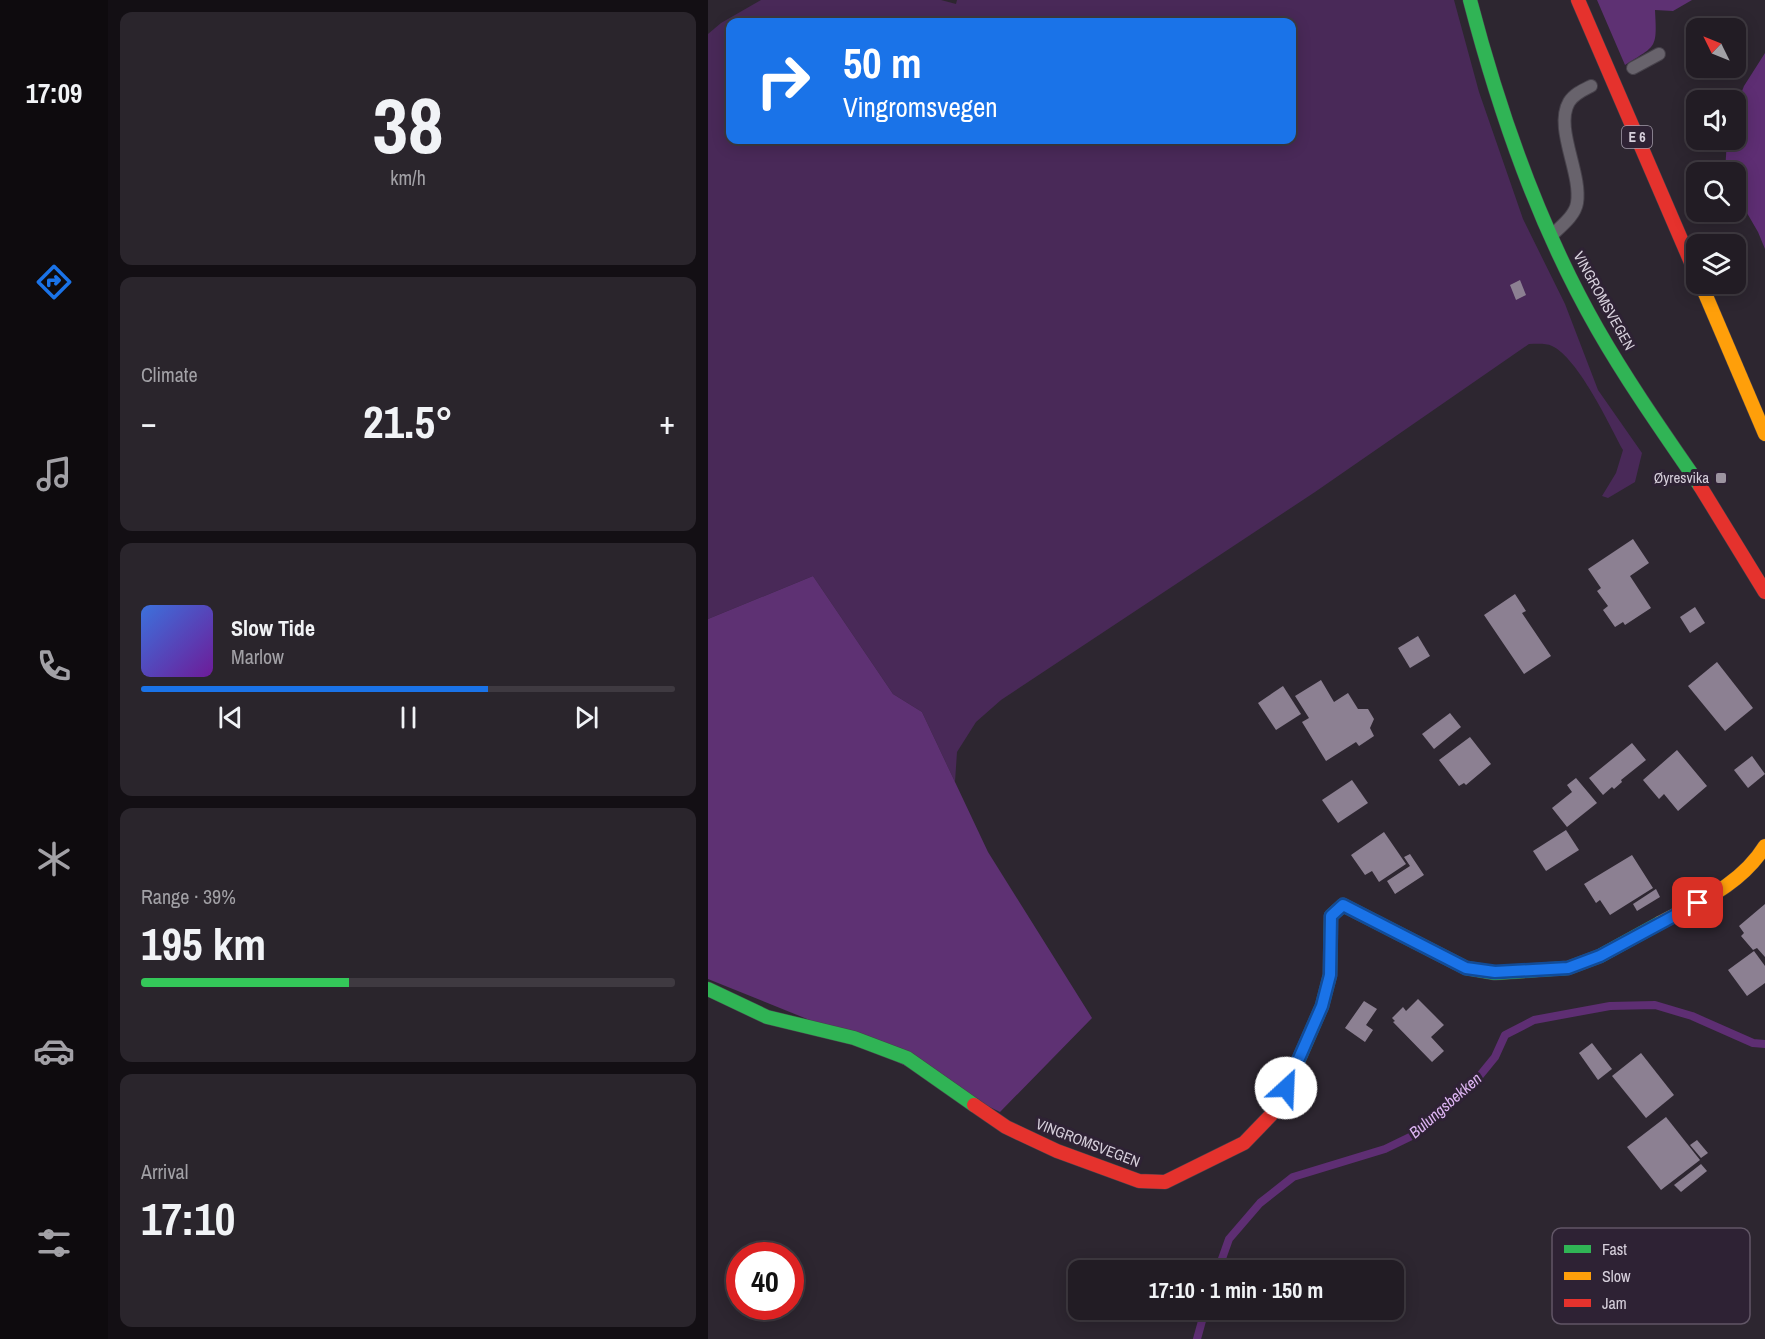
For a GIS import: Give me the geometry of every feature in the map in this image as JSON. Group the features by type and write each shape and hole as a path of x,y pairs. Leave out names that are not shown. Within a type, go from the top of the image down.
{"main road":[{"name":"VINGROMSVEGEN","path":"1470,0 1484,55 1512,144 1550,236 1598,330 1765,591"},
{"name":"E 6","path":"1578,0 1686,251"},
{"path":"1705,294 1765,434"},
{"name":"VINGROMSVEGEN","path":"708,989 767,1017 813,1030 854,1038 907,1058 1006,1127 1056,1151 1139,1180 1165,1182 1244,1143 1271,1115 1286,1088 1322,1006 1330,975 1331,916 1343,905 1466,968 1495,972 1568,968 1600,956 1727,887 1754,864 1765,846"}],"lane":[{"path":"1633,68 1659,54"},
{"path":"1550,236 1570,218 1577,205 1577,184 1565,127 1565,113 1569,102 1577,93 1591,86"}],"shaded area":[{"path":"761,0 941,0 956,4 957,0 1454,0 1479,92 1523,219 1565,304 1598,390 1642,453 1635,482 1608,498 1602,496 1616,473 1623,450 1592,393 1572,364 1552,346 1529,344 1315,492 1001,700 976,722 957,752 955,782 922,712 893,694 813,576 708,619 708,34 726,20 726,144 1296,144 1296,18 730,18"},
{"path":"1597,0 1692,0 1673,11 1655,10 1656,32 1653,45 1625,65"},
{"path":"1765,53 1765,249 1746,211 1746,162 1726,162 1726,150 1746,150 1746,90 1742,90"},
{"path":"813,576 893,694 922,712 988,852 1092,1018 1000,1112 817,1023 708,979 708,619"}],"building":[{"path":"1520,280 1526,295 1516,300 1510,285"},
{"path":"1633,539 1649,563 1630,576 1651,608 1625,625 1623,622 1615,627 1603,610 1608,606 1597,591 1601,588 1588,569"},
{"path":"1515,594 1526,611 1522,613 1551,656 1524,674 1484,615"},
{"path":"1695,607 1705,623 1690,633 1680,617"},
{"path":"1418,636 1430,656 1410,668 1398,648"},
{"path":"1717,662 1753,708 1725,731 1688,686"},
{"path":"1321,680 1334,702 1348,693 1358,709 1368,709 1374,719 1370,728 1374,736 1359,746 1356,742 1326,761 1302,722 1309,718 1295,696"},
{"path":"1283,686 1301,714 1276,730 1258,703"},
{"path":"1450,713 1461,727 1434,749 1422,734"},
{"path":"1470,737 1491,764 1466,785 1464,783 1459,786 1439,760"},
{"path":"1632,743 1646,760 1621,780 1622,782 1614,789 1612,787 1603,795 1589,778"},
{"path":"1677,750 1707,786 1678,811 1664,794 1659,799 1643,780"},
{"path":"1752,756 1765,774 1748,788 1734,770"},
{"path":"1576,778 1597,803 1567,827 1552,808 1572,792 1567,785"},
{"path":"1352,780 1368,803 1338,823 1322,800"},
{"path":"1566,830 1579,850 1546,871 1533,851"},
{"path":"1384,832 1406,864 1379,882 1372,871 1365,875 1351,855"},
{"path":"1410,854 1424,875 1395,894 1387,881 1410,866 1404,857"},
{"path":"1632,855 1653,888 1610,915 1600,900 1596,903 1584,884"},
{"path":"1656,889 1660,897 1637,911 1633,904"},
{"path":"1765,904 1765,957 1757,948 1753,950 1741,936 1744,933 1739,926"},
{"path":"1754,951 1765,966 1765,983 1747,996 1728,970"},
{"path":"1418,999 1444,1025 1431,1037 1444,1051 1432,1062 1393,1022 1395,1021 1392,1018 1403,1007 1406,1011"},
{"path":"1364,1001 1377,1009 1366,1025 1373,1030 1365,1042 1345,1028"},
{"path":"1592,1043 1612,1069 1598,1080 1579,1053"},
{"path":"1641,1053 1674,1095 1646,1118 1612,1076"},
{"path":"1666,1117 1700,1160 1661,1190 1627,1147"},
{"path":"1697,1140 1708,1153 1701,1158 1690,1145"},
{"path":"1701,1164 1707,1171 1681,1192 1674,1185"}],"waterway":[{"name":"Bulungsbekken","path":"1222,1260 1229,1239 1260,1203 1293,1177 1385,1149 1416,1134 1473,1084 1495,1057 1505,1035 1534,1020 1610,1006 1655,1005 1692,1016 1753,1043 1765,1044"},
{"name":"Bulungsbekken","path":"1197,1339 1202,1320"}],"traffic: fast":[{"path":"1470,0 1508,128 1539,211 1557,251 1610,350 1700,486"},
{"path":"1289,1082 1322,1006 1330,975 1331,916 1343,905 1466,968 1495,973 1568,968 1600,956 1660,923"},
{"path":"708,989 767,1017 854,1038 907,1058 974,1105"}],"traffic: slow":[{"path":"1705,294 1765,434"},
{"path":"1660,923 1732,882 1744,872 1765,846"}],"traffic: jam":[{"path":"1578,0 1686,251"},
{"path":"1700,486 1765,592"},
{"path":"974,1105 1006,1127 1057,1151 1139,1181 1165,1182 1244,1143 1271,1115 1289,1082"}],"place":[{"name":"Øyresvika","path":"1721,478"}],"route":[{"path":"1286,1088 1322,1006 1330,975 1331,916 1343,905 1466,968 1495,972 1568,968 1600,956 1698,903"}]}
